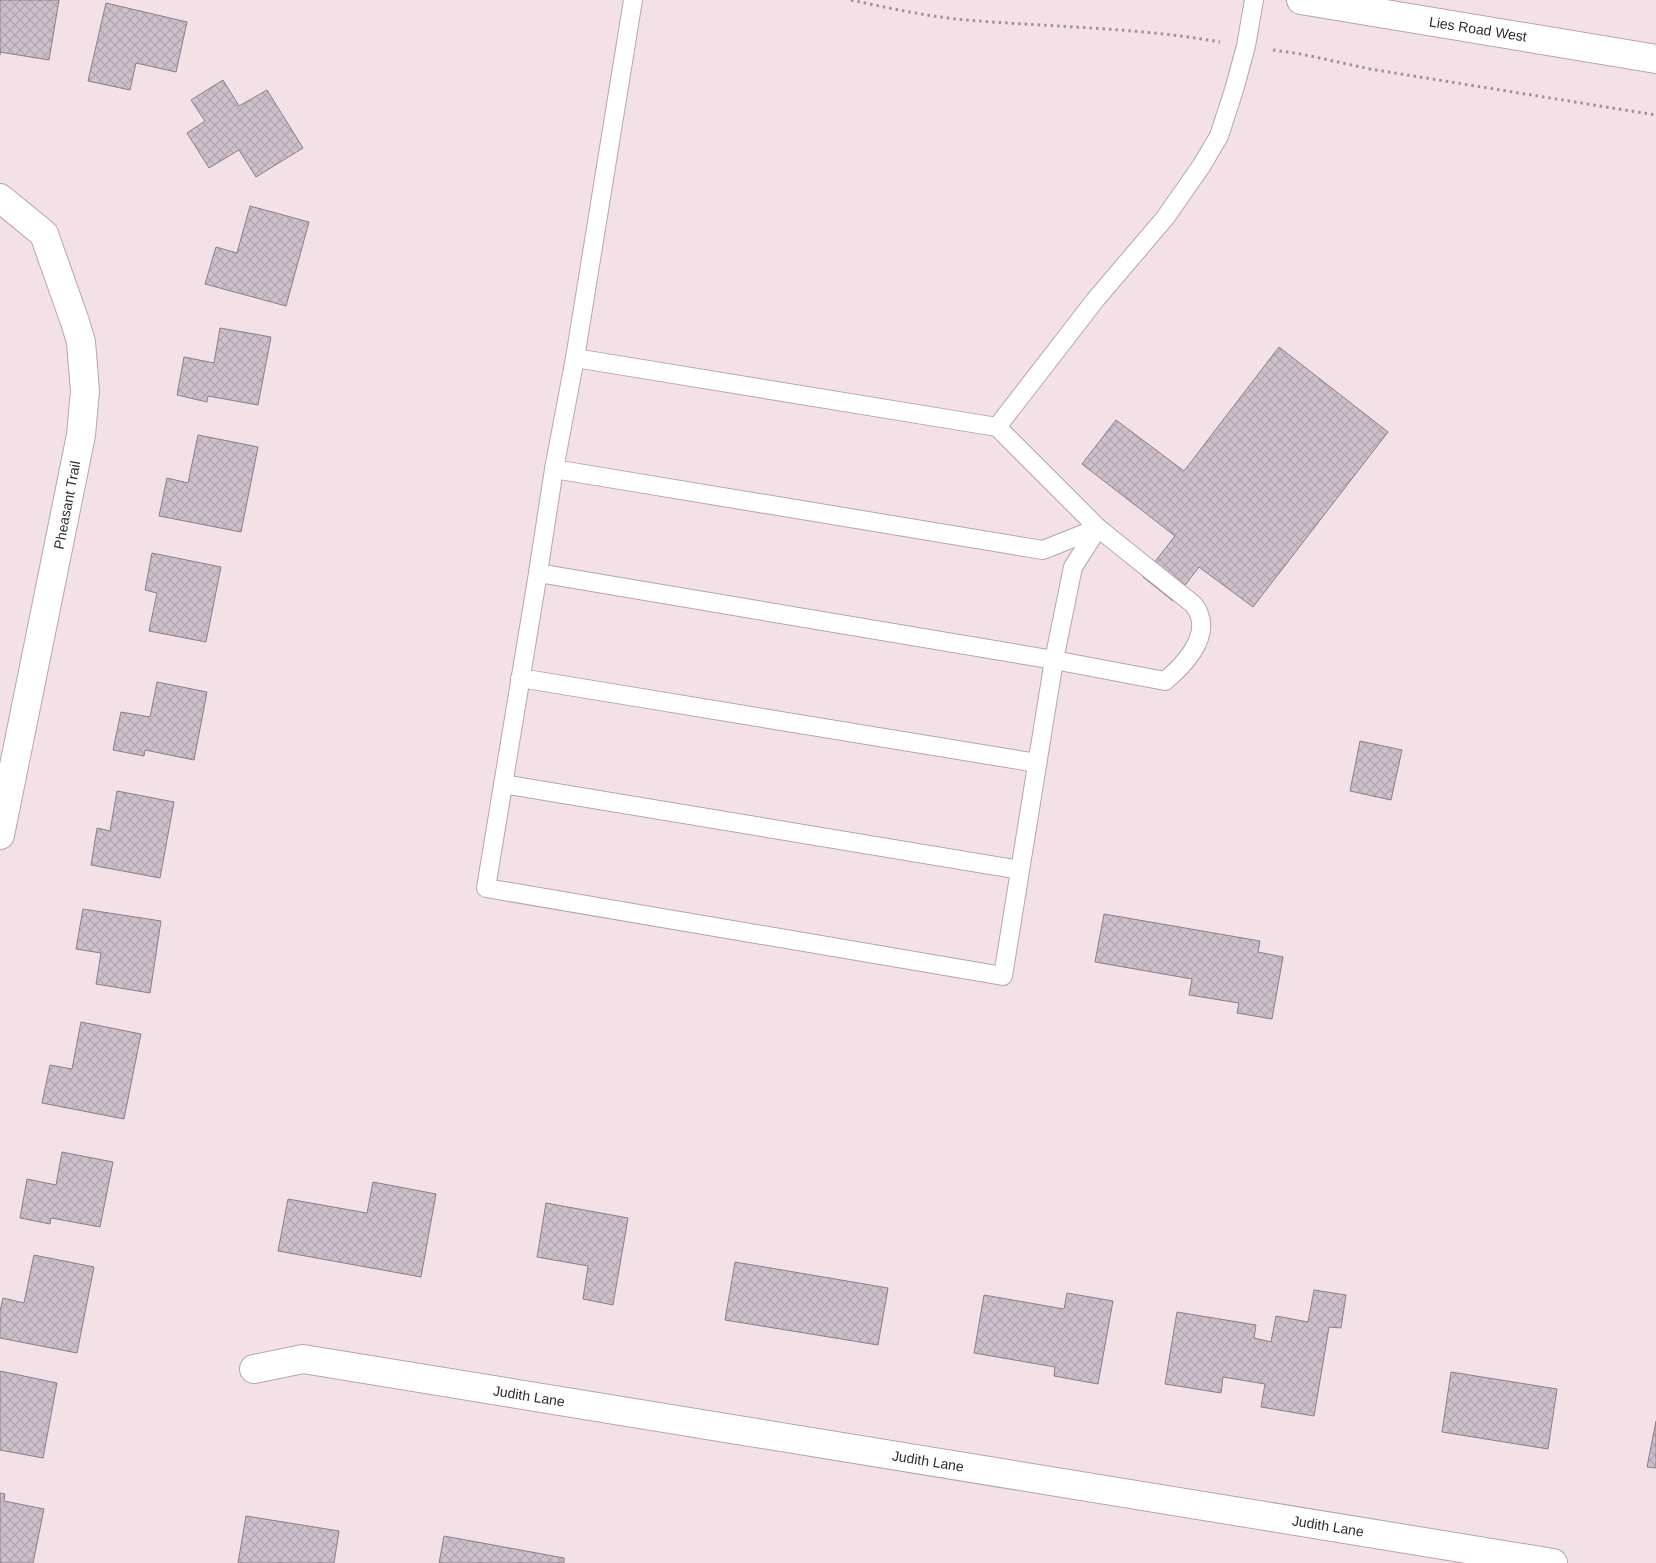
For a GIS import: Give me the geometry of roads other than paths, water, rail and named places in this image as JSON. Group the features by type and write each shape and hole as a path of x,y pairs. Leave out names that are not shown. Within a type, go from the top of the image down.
{"street":[{"name":"Lies Road West","path":"1300,0 1656,59"},
{"name":"Pheasant Trail","path":"0,198 44,234 81,342 85,392 81,435 0,834"},
{"name":"Judith Lane","path":"254,1369 303,1359 1553,1563"}],"lane":[{"path":"633,0 486,888 1003,976 1054,660 1073,567 1098,528"},
{"path":"997,427 1096,299 1165,218 1202,165 1219,136 1234,90 1246,46 1254,0"},
{"path":"538,573 1054,660 1165,681 1182,665 1199,637 1201,624 1199,613 1193,604 1098,528 997,427 575,358"},
{"path":"554,469 1043,550 1098,528"},
{"path":"520,678 1037,763"},
{"path":"503,784 1020,870"}]}
